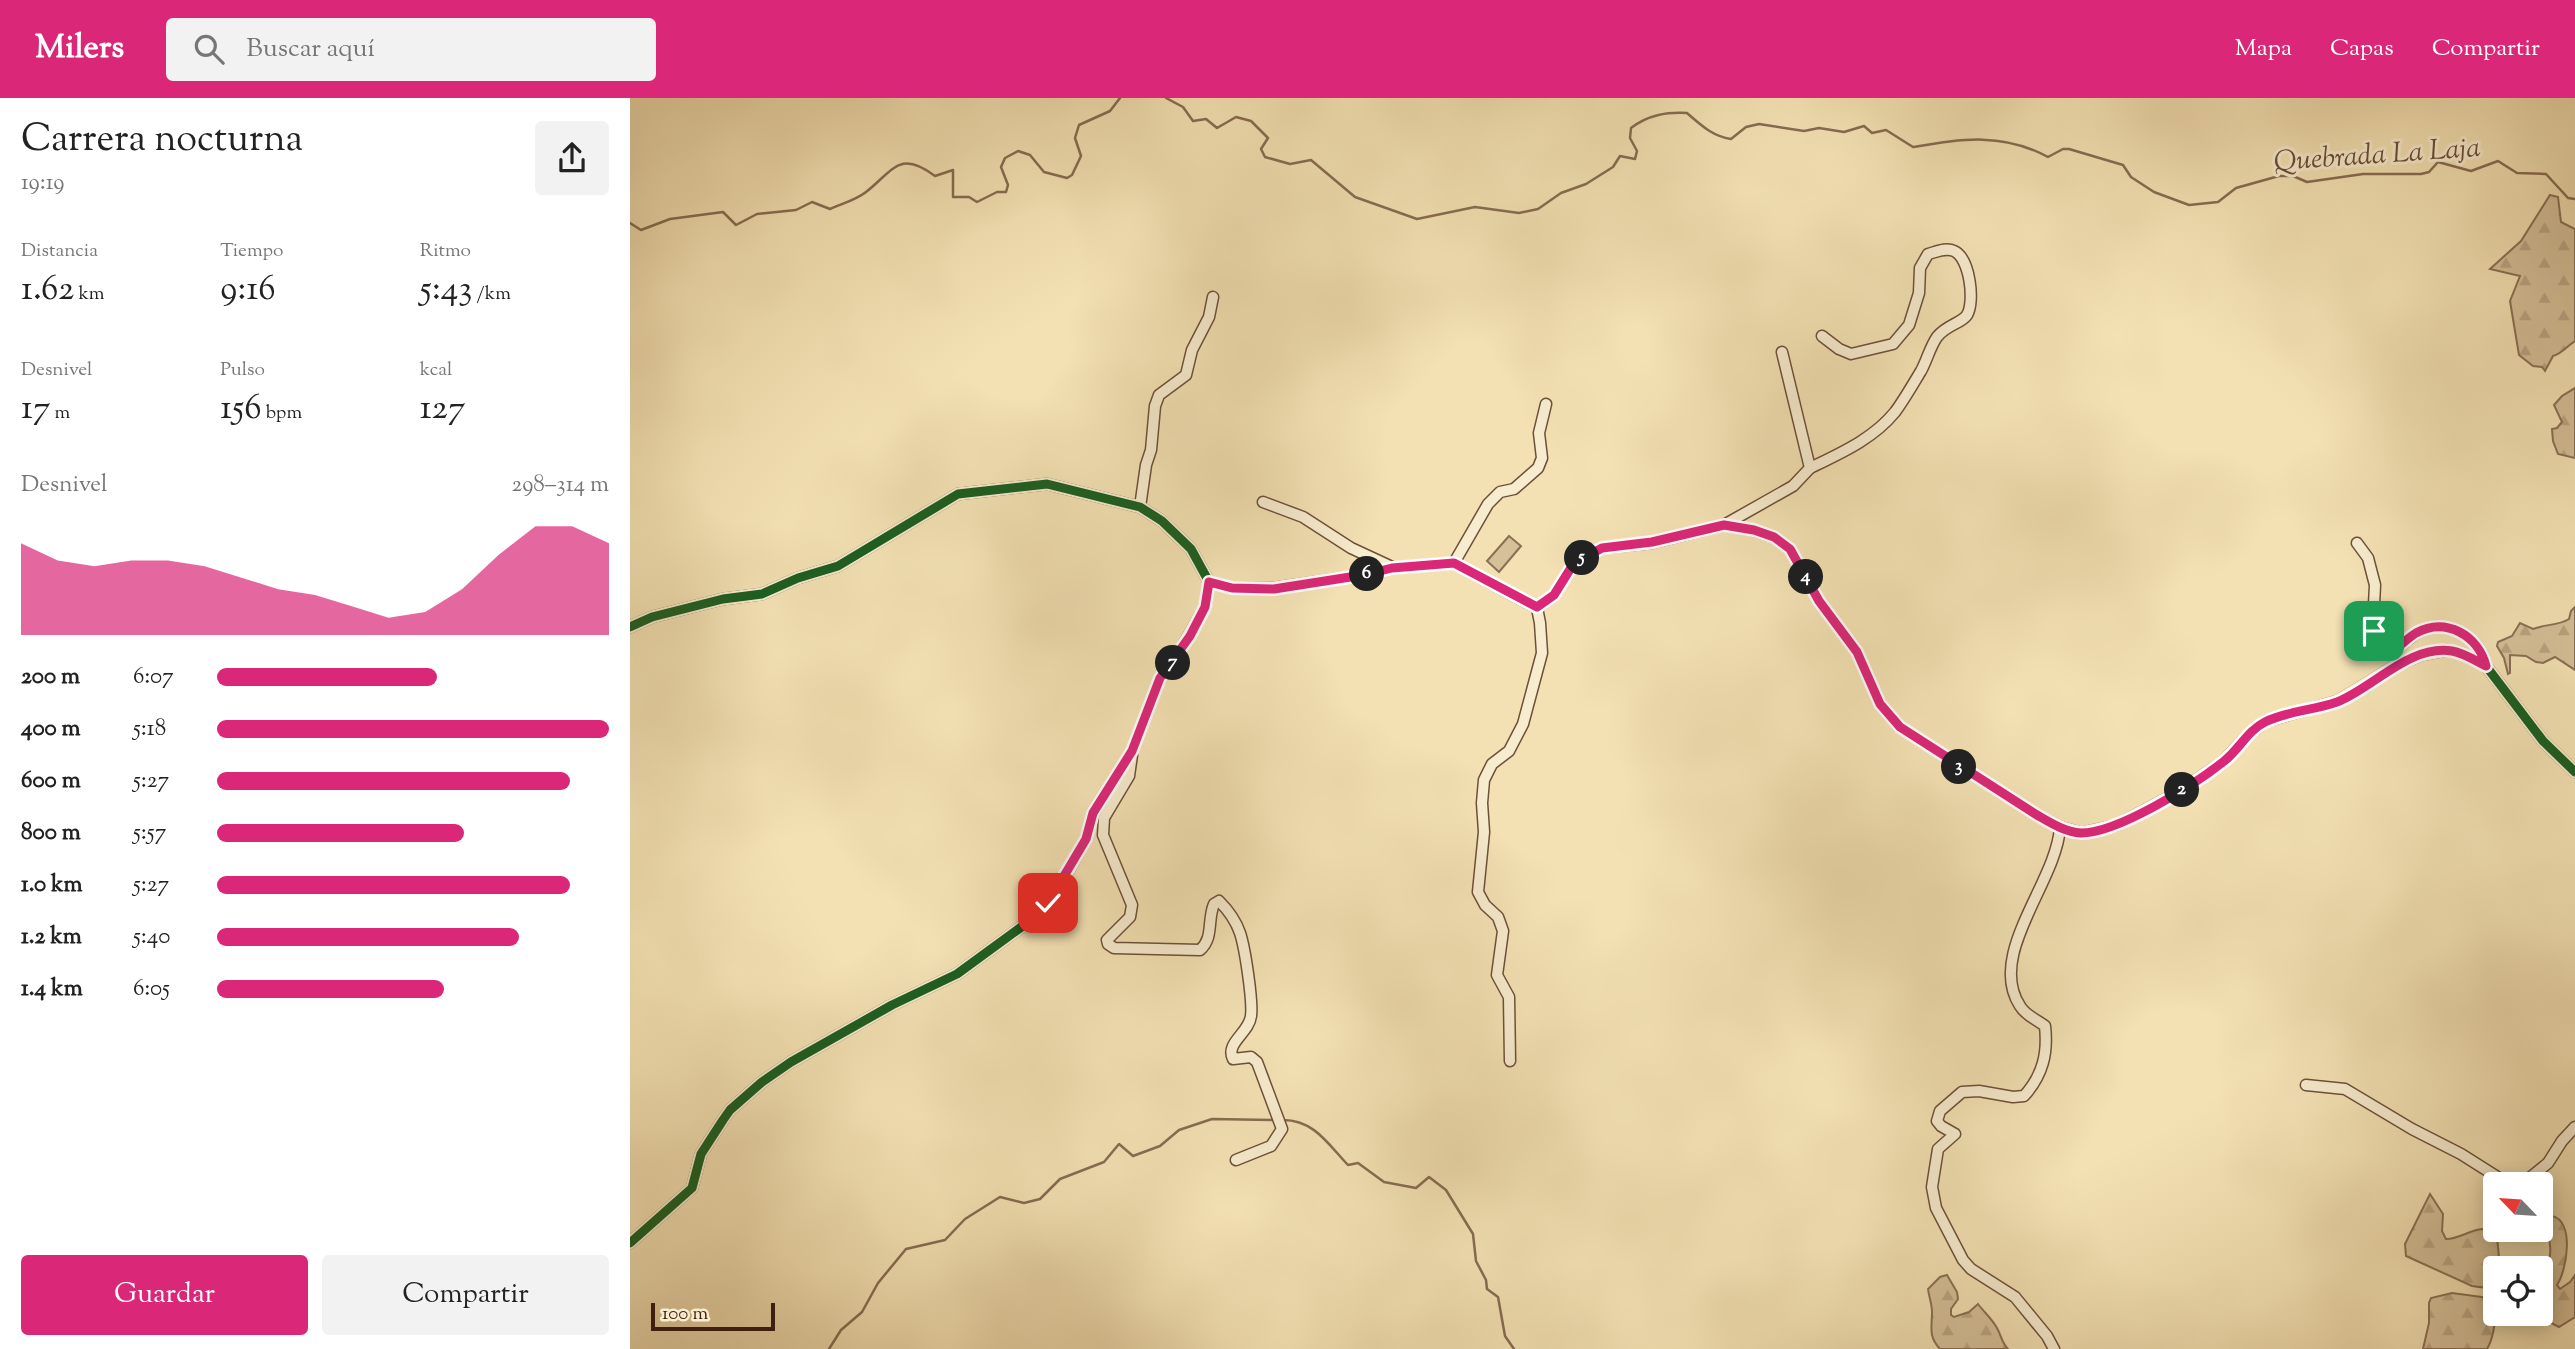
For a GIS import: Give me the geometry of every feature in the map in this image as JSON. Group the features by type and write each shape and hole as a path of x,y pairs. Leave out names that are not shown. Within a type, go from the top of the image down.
{"street":[{"path":"1537,607 1554,595 1574,563 1602,548 1652,542 1724,525 1793,486 1810,468 1858,446 1894,413 1944,328 1968,315 1970,282 1963,259 1954,251 1942,250 1928,254 1920,268 1919,293 1909,325 1893,344 1851,354 1822,336"},
{"path":"1140,507 1146,465 1152,450 1155,406 1159,395 1186,374 1192,350 1209,317 1213,297"},
{"path":"1782,352 1810,468"},
{"path":"1454,563 1488,504 1500,492 1514,489 1538,468 1542,458 1539,433 1546,404"},
{"path":"630,627 652,617 711,601 762,594 798,578 838,566 958,494 1047,484 1140,507 1162,521 1191,550 1209,582 1205,607 1179,654 1160,678 1132,751 1093,813 1086,839 1052,901 957,974 892,1005 791,1062 762,1082 730,1110 723,1120 701,1154 692,1188 630,1243"},
{"path":"1264,502 1303,517 1351,548 1392,568"},
{"path":"1724,525 1754,530 1774,537 1790,549 1819,601 1857,652 1880,704 1900,727 1955,764 2060,827 2081,833 2117,825 2175,793 2223,762 2248,735 2266,721 2338,701 2413,657 2447,650 2455,651 2486,666"},
{"path":"2357,543 2368,558 2375,585 2373,624 2381,649 2388,652 2393,650 2427,629 2455,629 2476,643 2486,666 2543,741 2575,772"},
{"path":"1209,582 1232,588 1274,589 1392,568 1454,563 1537,607 1541,623 1542,653 1523,724 1509,751 1492,764 1484,780 1482,803 1484,832 1478,892 1485,905 1498,917 1503,931 1496,975 1509,997 1510,1061"},
{"path":"1132,751 1129,776 1104,818 1103,835 1132,905 1130,917 1108,936 1108,944 1114,948 1200,950 1209,937 1214,904 1219,901 1228,910 1240,934 1251,1017 1230,1052 1233,1059 1251,1057 1257,1062 1282,1129 1271,1146 1236,1160"},
{"path":"2054,1349 2047,1336 2015,1297 1971,1269 1963,1260 1936,1208 1932,1187 1938,1149 1955,1134 1937,1121 1940,1111 1962,1092 2024,1096 2044,1065 2045,1026 2028,1016 2020,1007 2014,994 2012,966 2024,921 2059,844 2060,827"},
{"path":"2306,1085 2345,1089 2489,1172"},
{"path":"2539,1172 2575,1127"}],"green space":[{"path":"2550,195 2558,197 2561,222 2575,229 2575,341 2553,356 2545,371 2519,355 2510,301 2520,276 2490,269 2521,241"},
{"path":"2575,388 2575,458 2558,454 2552,429 2562,422 2554,405"},
{"path":"1509,536 1521,546 1499,572 1487,561"},
{"path":"2575,607 2575,670 2555,657 2543,663 2526,656 2510,655 2508,674 2504,658 2497,646 2498,642 2512,636 2520,623 2533,629 2565,621"},
{"path":"2430,1194 2443,1214 2442,1231 2446,1239 2483,1229 2483,1242 2497,1242 2499,1256 2483,1256 2483,1287 2472,1286 2406,1256 2405,1244"},
{"path":"2553,1217 2564,1227 2567,1247 2564,1269 2557,1285 2560,1289 2575,1275 2575,1317 2559,1327 2553,1324 2553,1256 2550,1256 2549,1242 2553,1242"},
{"path":"1947,1275 1958,1299 1951,1309 1951,1315 1954,1317 1969,1312 1978,1304 1995,1325 2008,1349 1940,1349 1932,1336 1932,1309 1928,1289 1940,1277"},
{"path":"2452,1293 2483,1297 2483,1326 2494,1326 2487,1349 2423,1349 2431,1298"}],"waterway":[{"name":"Quebrada La Laja","path":"630,223 641,230 670,219 723,212 736,225 757,214 796,210 812,202 830,209 862,195 890,171 904,164 913,164 935,176 953,170 953,197 969,197 977,202 997,192 1006,192 1008,185 1001,167 1005,158 1018,151 1030,155 1044,172 1067,178 1072,175 1081,156 1075,138 1079,125 1110,111 1120,98"},
{"name":"Quebrada La Laja","path":"1166,98 1183,107 1193,121 1206,119 1217,128 1236,117 1251,121 1268,138 1261,149 1265,157 1290,164 1311,160 1355,197 1417,219 1475,207 1519,213 1538,209 1561,193 1586,184 1613,167 1620,156 1635,159 1637,151 1630,138 1631,128 1658,115 1679,113 1687,113 1712,133 1731,139 1746,127 1759,124 1804,131 1819,128 1844,132 1864,126 1872,133 1886,130 1913,147 1965,140 1998,141 2031,149 2048,157 2063,149 2069,149 2123,165 2131,177 2154,192 2189,205 2218,202 2236,188 2279,176 2293,176 2307,182 2363,174 2421,174 2429,172 2438,162 2471,171 2498,161 2517,173 2546,174 2568,198 2575,199"},
{"path":"829,1349 841,1330 862,1312 878,1283 906,1249 945,1240 965,1219 1000,1197 1024,1203 1040,1199 1060,1179 1104,1162 1119,1144 1133,1156 1160,1146 1179,1130 1212,1119 1276,1120"},
{"path":"1283,1120 1294,1121 1312,1129 1348,1165 1358,1163 1384,1182 1416,1188 1429,1177 1446,1190 1473,1234 1476,1261 1486,1280 1487,1289 1498,1297 1505,1336 1514,1349"}],"cycle path":[{"path":"630,627 652,617 723,599 762,594 798,578 838,566 958,494 1047,484 1140,507 1162,521 1191,549 1209,582 1232,588 1274,588 1392,568 1454,563 1537,608 1554,595 1574,563 1602,548 1652,543 1724,525 1774,537 1790,549 1819,601 1857,652 1880,704 1900,727 2060,827 2081,833 2117,825 2175,794 2223,762 2248,735 2266,721 2338,701 2393,667 2421,655 2447,650 2461,653 2486,666 2543,741 2575,772"},
{"path":"630,1243 692,1188 701,1154 723,1120 730,1110 762,1082 791,1062 892,1005 957,974 1020,928 1052,900 1086,839 1093,812 1132,751 1160,678 1173,663 1205,607 1209,582"}],"route":[{"path":"1048,903 1052,901 1086,839 1093,813 1132,751 1160,678 1173,663 1205,607 1209,582 1232,588 1274,589 1392,568 1454,563 1537,607 1554,595 1574,563 1602,548 1631,546 1724,525 1754,530 1774,537 1790,549 1819,601 1857,652 1880,704 1900,727 1920,743 2037,815 2069,831 2081,833 2117,825 2175,793 2223,762 2248,735 2266,721 2338,701 2413,657 2447,650 2461,653 2486,666 2476,643 2455,629 2427,629 2388,652 2381,649 2374,631"}]}
